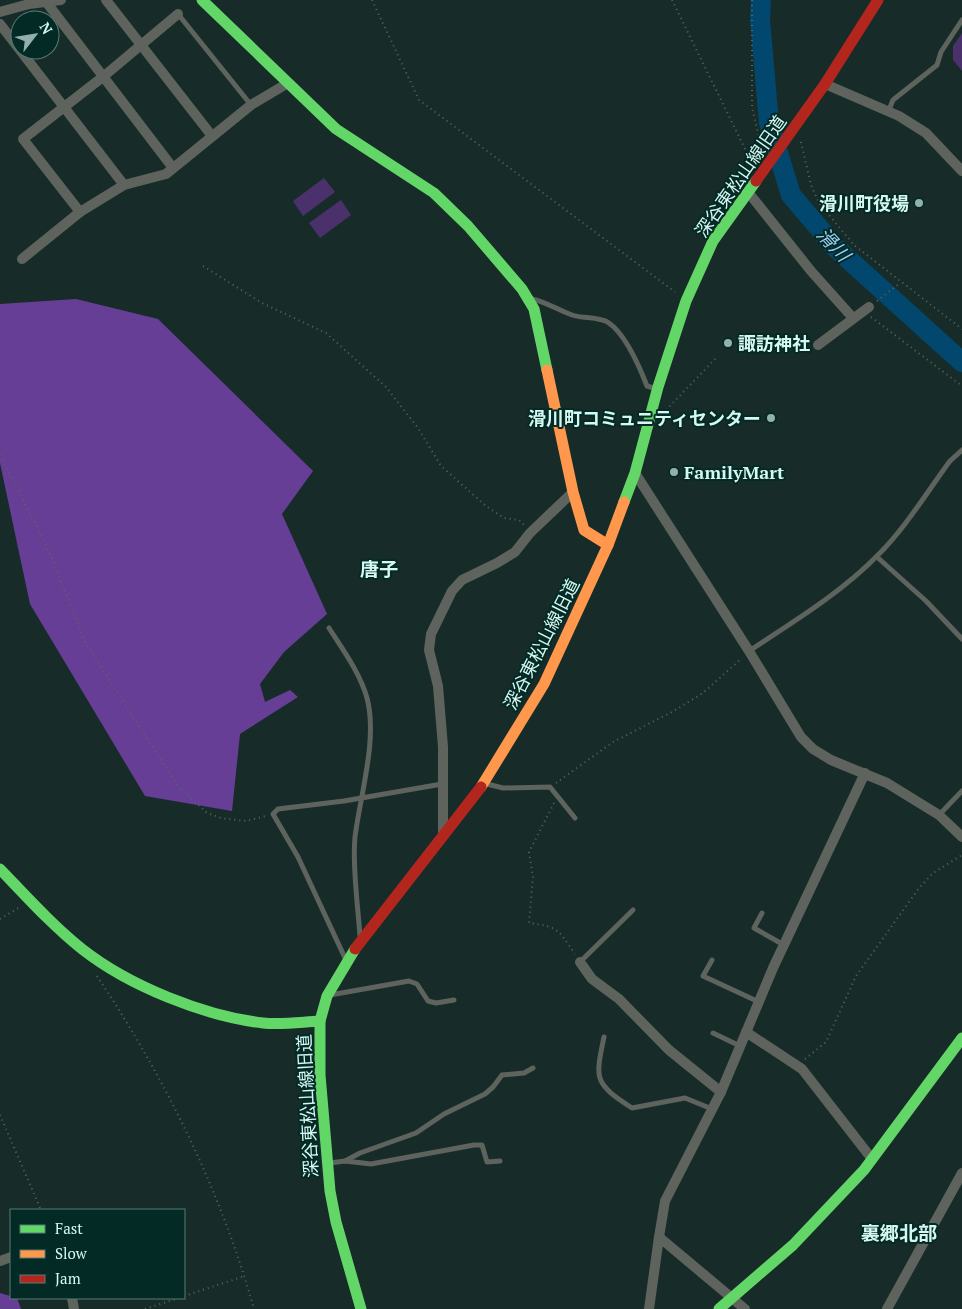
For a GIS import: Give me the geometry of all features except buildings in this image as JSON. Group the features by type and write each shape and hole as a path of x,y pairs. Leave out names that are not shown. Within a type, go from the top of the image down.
{"street":[{"path":"0,12 28,4 61,0"},
{"path":"106,0 212,136"},
{"path":"202,0 336,129 434,194 468,226 528,299 534,309 584,530 608,545"},
{"name":"深谷東松山線旧道","path":"361,1309 336,1222 327,1163 320,1076 320,1021 327,996 346,961 360,942 484,783 544,684 608,545 635,473 657,389 686,301 713,241 825,84 878,0"},
{"path":"47,3 173,168"},
{"path":"80,212 23,139 104,76 178,14"},
{"path":"0,24 124,185"},
{"path":"22,259 80,212 124,185 166,174 251,105 288,82"},
{"path":"825,84 888,112 926,133 962,171"},
{"path":"748,192 810,270 853,318"},
{"path":"818,344 866,309"},
{"path":"635,473 750,651 801,738 813,749 831,760 865,773 939,815 962,837"},
{"path":"443,837 443,747 438,686 429,650 431,634 452,591 462,580 515,552 530,533 574,492"},
{"path":"649,1309 665,1201 721,1092 784,945 865,773"},
{"path":"0,869 30,900 81,947 130,979 205,1010 238,1019 282,1024 320,1021"},
{"path":"580,962 592,979 619,999 669,1050 721,1092"},
{"path":"746,1032 774,1053 798,1066 872,1160"},
{"path":"719,1309 792,1245 872,1160 962,1038"},
{"path":"887,1309 962,1173"},
{"path":"659,1236 744,1309"}],"lane":[{"path":"178,14 251,105"},
{"path":"888,112 893,100 937,65 941,52 962,20"},
{"path":"528,299 542,301 579,318 598,319 609,323 625,344 640,369 647,386 657,389"},
{"path":"750,651 824,601 877,557 891,542 950,461 962,450"},
{"path":"877,557 926,601 962,639"},
{"path":"329,628 356,672 366,696 371,715 363,798 355,838 360,942"},
{"path":"484,783 503,788 550,787 575,818"},
{"path":"346,961 298,857 273,814 278,809 363,798 442,784"},
{"path":"939,815 962,790"},
{"path":"580,962 633,910"},
{"path":"762,913 754,928 784,945"},
{"path":"712,960 703,976 759,1002"},
{"path":"327,996 409,981 417,984 428,1001 436,1003 454,1000"},
{"path":"713,1033 740,1046"},
{"path":"604,1037 597,1071 601,1084 614,1097 632,1108 686,1098 712,1109"},
{"path":"345,1161 416,1133 444,1114 485,1094 502,1075 524,1073 533,1068"},
{"path":"327,1163 345,1161 372,1164 474,1145 482,1145 487,1162 500,1161"}],"path":[{"path":"372,0 419,100 686,301"},
{"path":"672,0 746,151 765,168"},
{"path":"752,0 752,107 765,168"},
{"path":"796,125 811,185 819,203 854,245 900,283 962,329"},
{"path":"202,266 262,303 326,333 386,387 413,422 441,466 486,506 504,518 519,520 530,533"},
{"path":"900,283 866,309 962,386"},
{"path":"661,414 718,356"},
{"path":"0,455 50,553 86,644 178,786 207,812 221,818 246,820 273,814"},
{"path":"550,787 562,781 614,742 672,712 703,693 750,651"},
{"path":"557,797 529,852 533,877 529,923 552,926 559,930 580,962"},
{"path":"798,1066 826,1042 856,976 919,888 933,873 962,855"},
{"path":"0,919 30,900"},
{"path":"96,975 148,1057 207,1173 245,1276 254,1309"},
{"path":"0,1115 41,1209"},
{"path":"185,1296 245,1276"},
{"path":"145,1309 176,1299"}],"shaded area":[{"path":"962,33 962,71 953,60 953,46"},
{"path":"324,178 335,192 303,216 293,201"},
{"path":"341,200 351,215 320,238 309,223"},
{"path":"76,299 158,319 313,471 282,514 327,614 284,652 260,684 265,702 290,690 298,697 240,734 232,811 145,796 30,604 0,463 0,304"},
{"path":"0,1293 10,1296 10,1299 17,1299 21,1309 0,1309"}],"waterway":[{"name":"滑川","path":"761,0 760,19 769,123 791,195 836,248 962,362"}],"traffic: fast":[{"path":"202,0 336,129 434,193 468,226 522,289 534,309 547,370"},
{"path":"624,502 635,473 658,387 686,301 713,241 756,181"},
{"path":"0,869 71,940 101,963 144,987 192,1006 240,1019 270,1024 320,1021"},
{"path":"355,949 327,996 320,1021 320,1075 330,1191 336,1222 361,1309"},
{"path":"719,1309 793,1245 864,1170 962,1038"}],"traffic: slow":[{"path":"547,370 573,492 584,530 608,545"},
{"path":"481,787 544,684 608,545 624,502"}],"traffic: jam":[{"path":"756,181 825,84 878,0"},
{"path":"355,949 481,787"}],"place":[{"name":"滑川町役場","path":"919,203"},
{"name":"諏訪神社","path":"728,343"},
{"name":"滑川町コミュニティセンター","path":"771,418"},
{"name":"FamilyMart","path":"674,472"}],"district":[{"name":"唐子","path":"379,568"},
{"name":"裏郷北部","path":"899,1232"}]}
